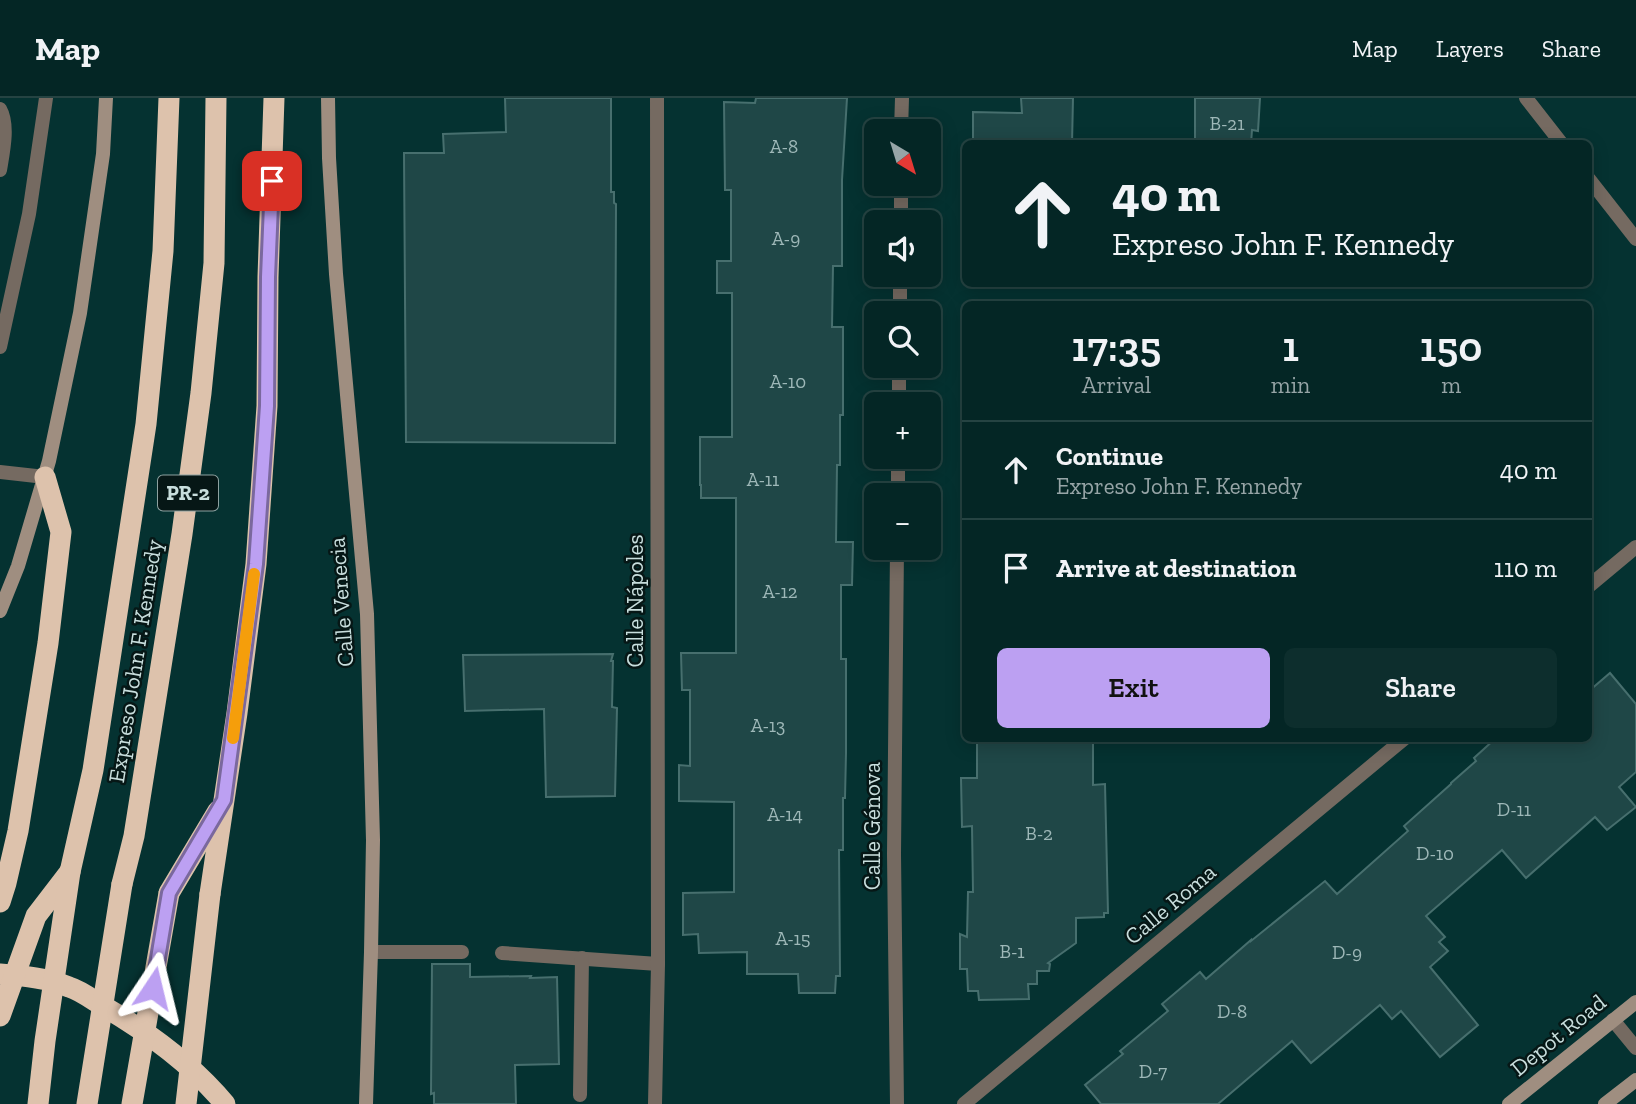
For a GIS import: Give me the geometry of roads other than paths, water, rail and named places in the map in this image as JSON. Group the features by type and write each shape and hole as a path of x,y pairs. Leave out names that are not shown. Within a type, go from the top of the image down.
{"highway":[{"path":"38,1104 70,872 93,770 146,424 163,251 169,98"},
{"name":"Expreso John F. Kennedy","path":"87,1104 122,884 136,822 182,534 201,393 215,263 216,98"},
{"path":"186,1104 210,894 256,564 267,406 274,98"},
{"path":"0,902 18,831 48,643 61,532 45,477"},
{"path":"132,1104 169,893 224,800"},
{"path":"0,1016 36,916 70,872"},
{"path":"0,974 34,977 71,987 111,1010 166,1048 205,1080 225,1104"}],"street":[{"path":"0,347 29,214 46,98"},
{"path":"0,611 18,566 45,477 80,313 103,154 106,98"},
{"name":"Calle Venecia","path":"328,98 336,274 367,614 373,840 366,1104"},
{"name":"Calle Nápoles","path":"655,1104 658,964 657,98"},
{"path":"901,119 902,98"},
{"path":"1526,98 1559,140"},
{"path":"0,109 5,122 0,170"},
{"path":"1592,183 1636,239"},
{"path":"0,472 45,477"},
{"path":"1592,584 1636,547"},
{"name":"Calle Génova","path":"897,560 894,853 897,1104"},
{"name":"Calle Roma","path":"964,1104 1400,742"},
{"path":"371,952 462,953"},
{"path":"502,953 658,964"},
{"path":"580,1095 582,958"},
{"name":"Depot Road","path":"1509,1104 1636,1002"},
{"path":"1613,1020 1636,1048"},
{"path":"1605,1104 1636,1080"}]}
